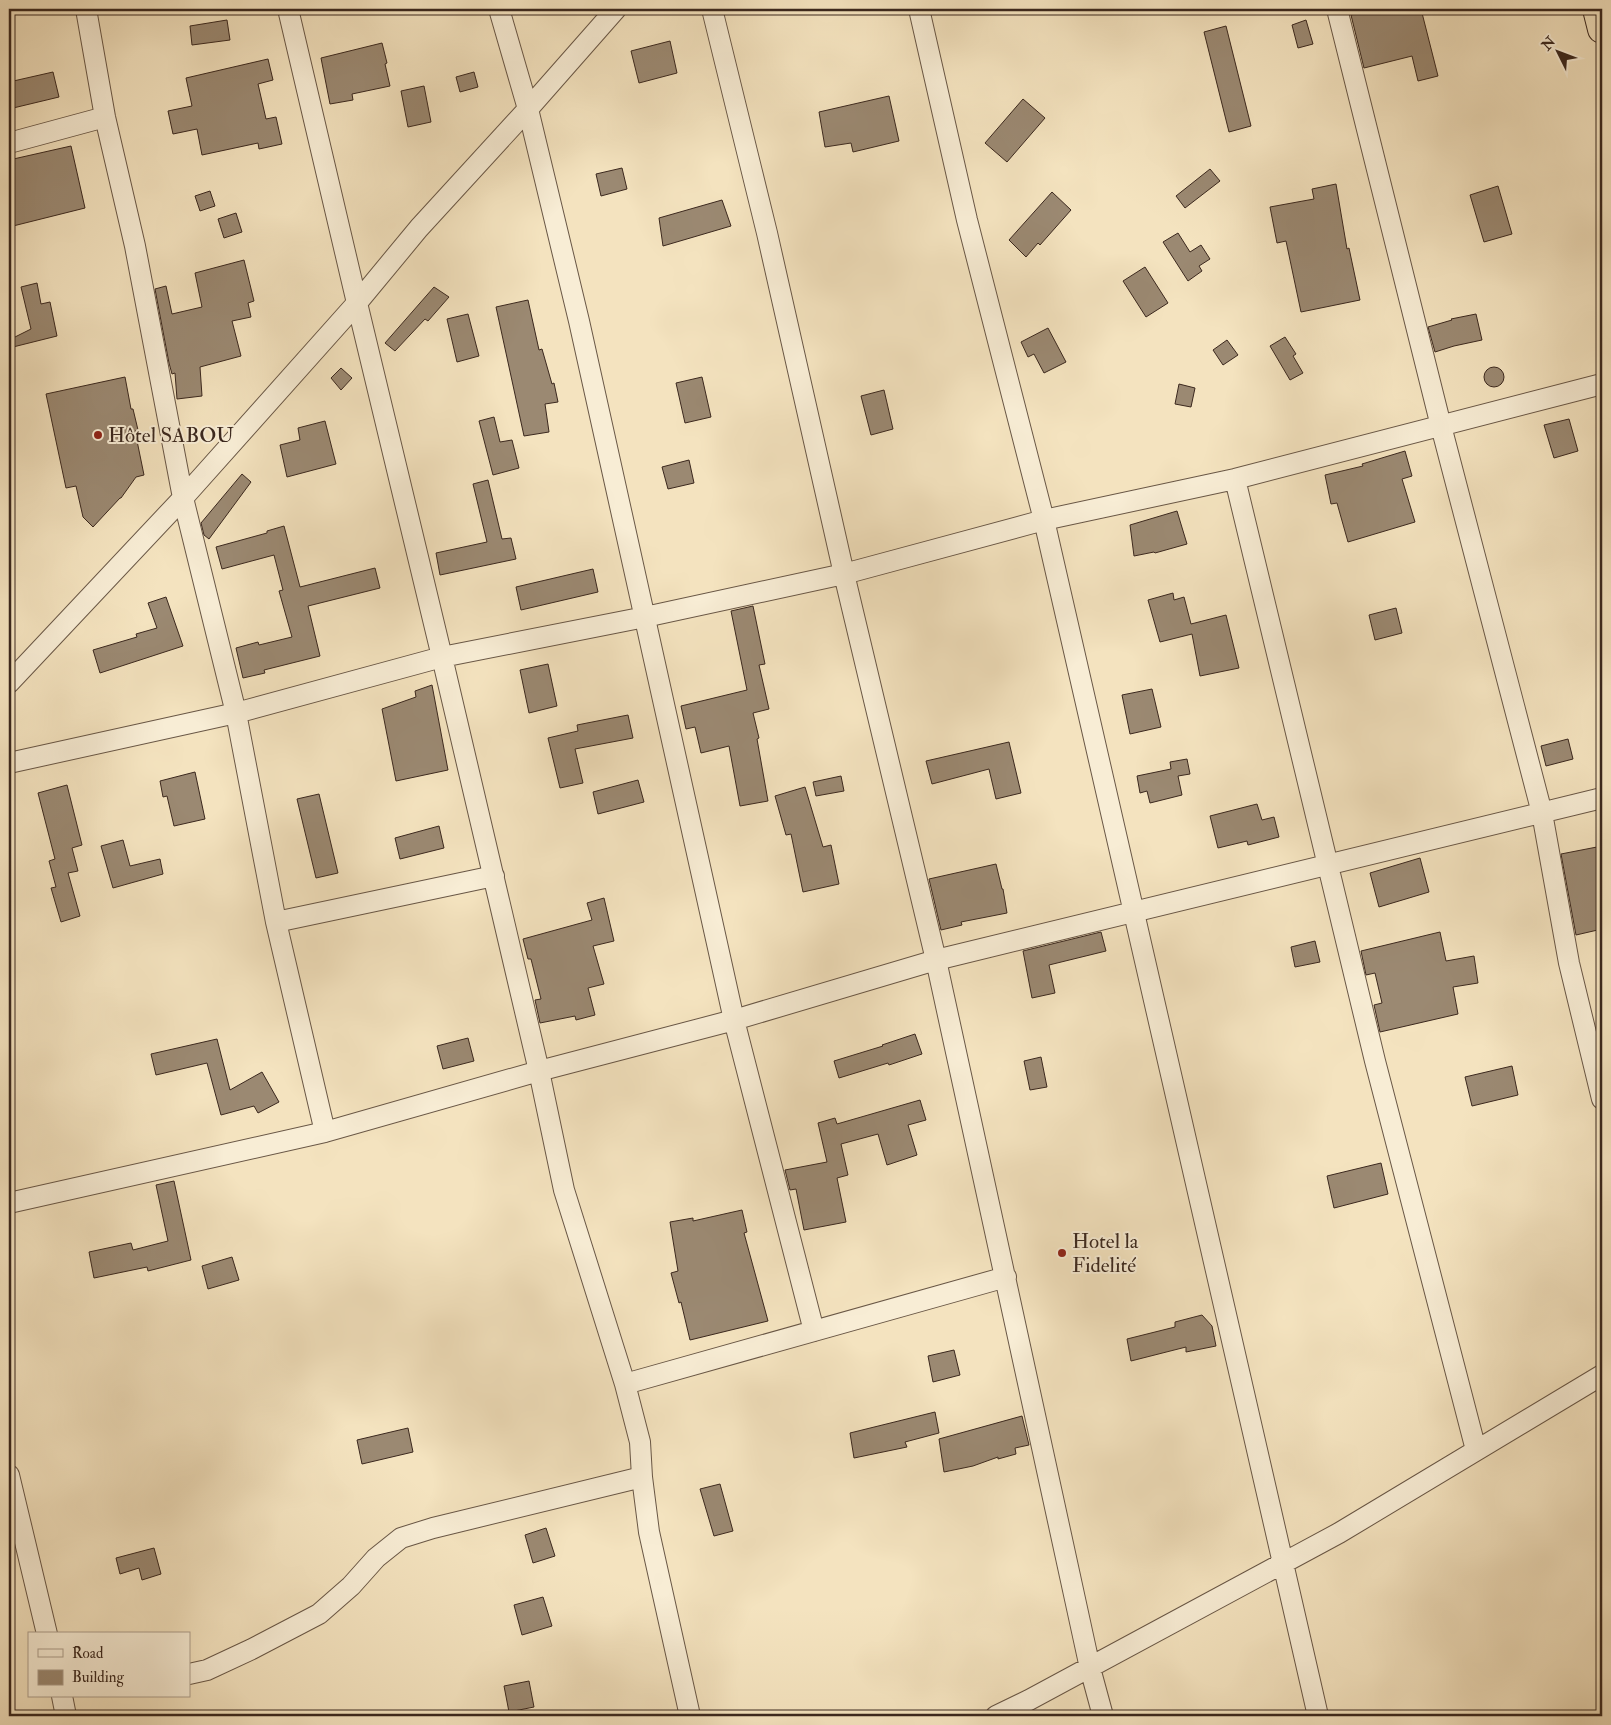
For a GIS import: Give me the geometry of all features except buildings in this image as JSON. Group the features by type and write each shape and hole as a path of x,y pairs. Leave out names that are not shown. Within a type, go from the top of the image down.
{"highway":[{"path":"1598,9 1602,29"}],"street":[{"path":"86,9 105,116 135,246 183,498 236,713 276,922 325,1132"},
{"path":"288,9 494,876 564,1190 640,1442 649,1532 690,1716"},
{"path":"499,9 528,109 578,321 734,1020 814,1331"},
{"path":"9,683 183,498 357,304 419,228 616,9"},
{"path":"712,9 767,233 844,574 936,960 1090,1668 1103,1716"},
{"path":"919,9 970,230 1044,520 1318,1716"},
{"path":"1337,9 1441,426 1542,814 1569,963 1602,1098"},
{"path":"9,143 105,116"},
{"path":"9,763 236,713 442,657 644,617 844,574 1044,520 1235,479 1602,384"},
{"path":"1235,479 1375,1061 1476,1450"},
{"path":"9,1203 325,1132 539,1071 734,1020 936,960 1602,798"},
{"path":"276,922 494,876"},
{"path":"624,1384 1006,1277"},
{"path":"996,1716 1090,1668 1339,1533 1602,1375"},
{"path":"9,1475 47,1632"},
{"path":"190,1674 208,1670 252,1650 319,1614 351,1586 376,1558 400,1538 433,1528 642,1477"}],"place":[{"name":"Hôtel SABOU","path":"98,435"},
{"name":"Hotel la Fidelité","path":"1062,1253"}]}
